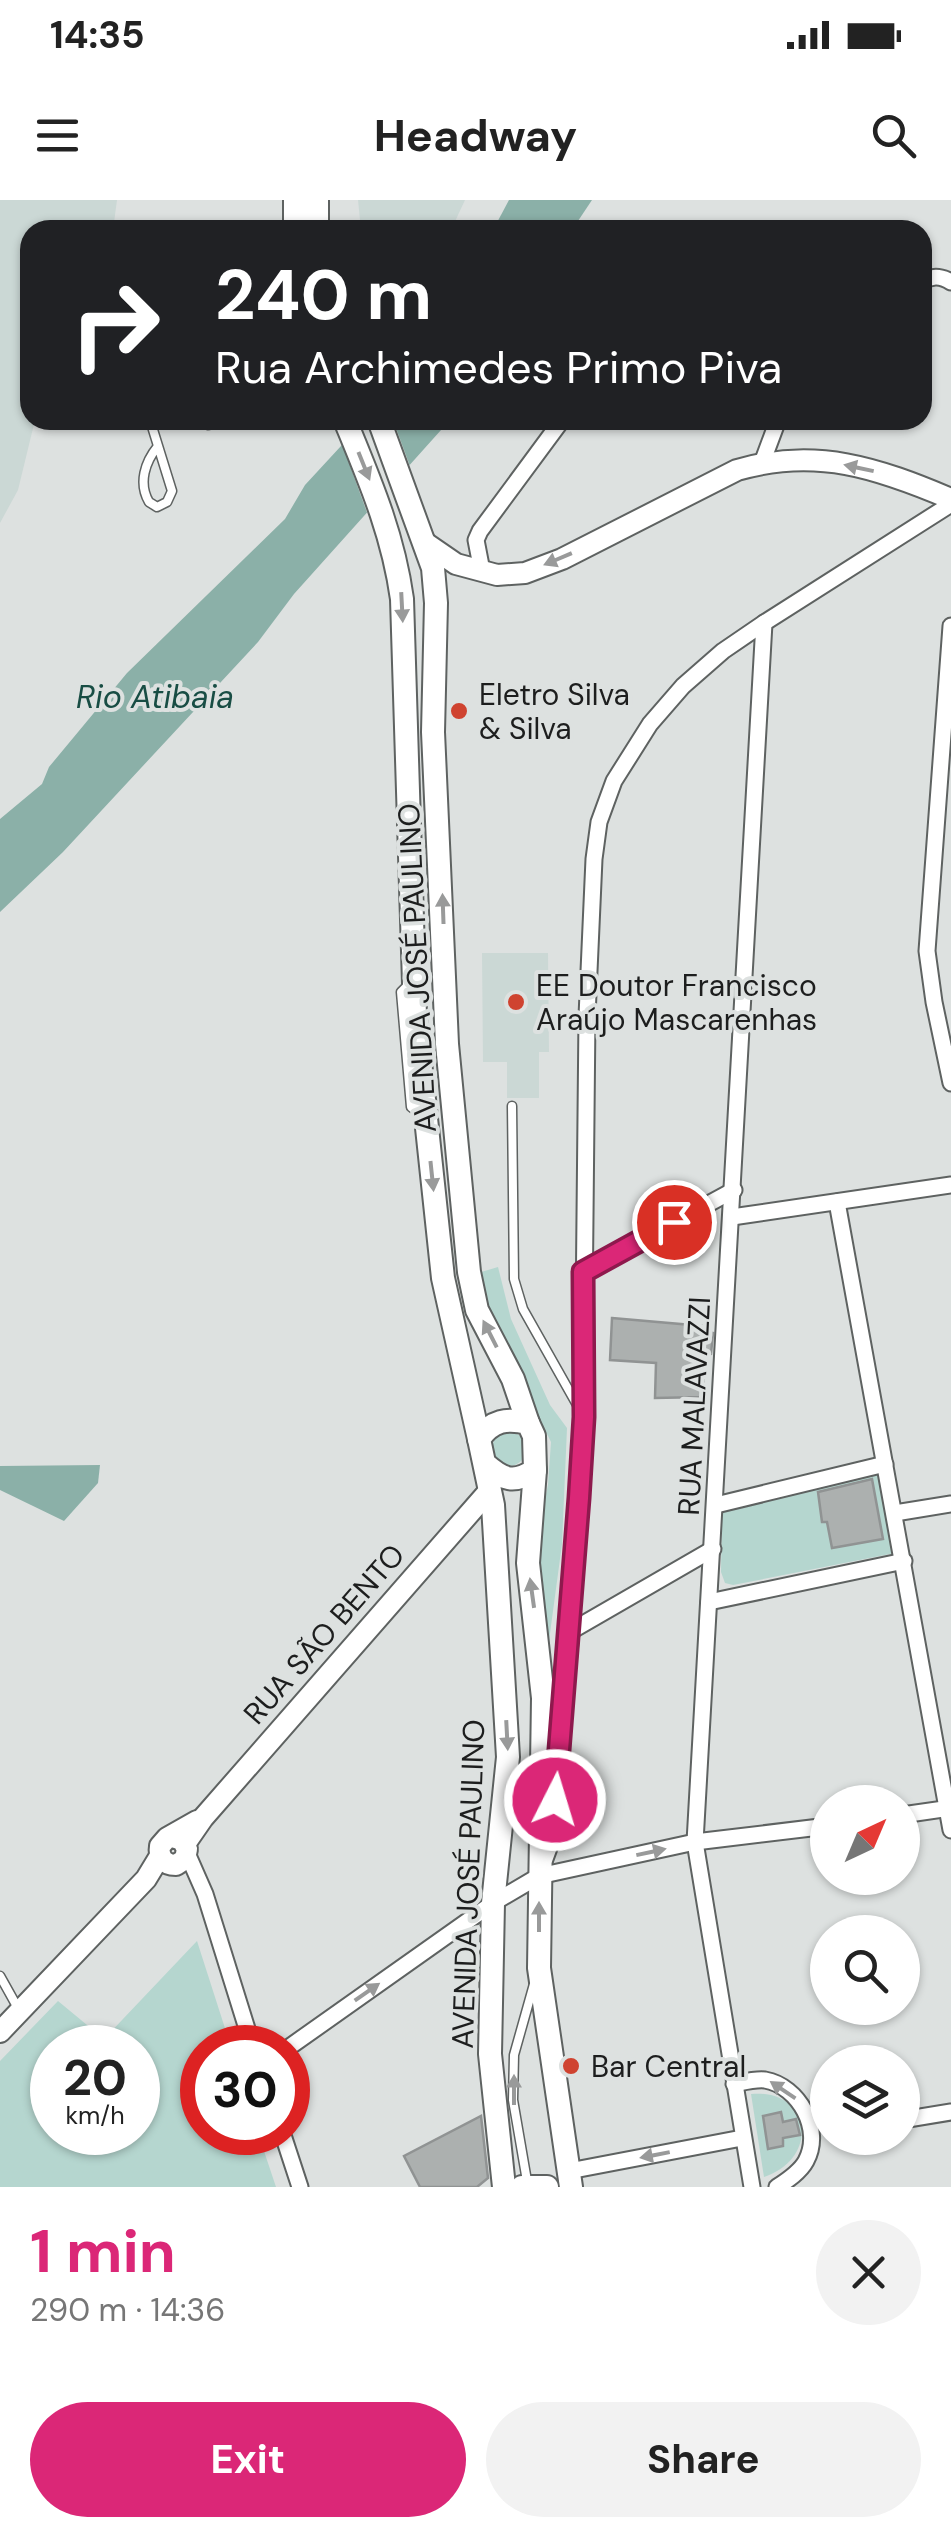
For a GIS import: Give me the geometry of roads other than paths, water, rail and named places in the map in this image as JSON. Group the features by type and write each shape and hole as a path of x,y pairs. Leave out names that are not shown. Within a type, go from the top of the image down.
{"main road":[{"name":"AVENIDA JOSÉ PAULINO","path":"349,430 396,553 402,599 414,978 426,1118 443,1278 479,1439"},
{"name":"AVENIDA JOSÉ PAULINO","path":"383,430 433,568 434,732 447,1044 467,1251 477,1310 513,1380 528,1424"},
{"path":"424,542 456,564 497,575 525,573 562,559 737,470 762,462 810,458 895,475 951,502"},
{"path":"535,1470 500,1486 500,1477 484,1464 479,1439 494,1424 514,1420 528,1424 534,1436 535,1470 528,1564 543,1698 539,1968 570,2179"},
{"name":"AVENIDA JOSÉ PAULINO","path":"500,1486 494,1505 508,1756 493,1904 490,2054 504,2187"},
{"name":"RUA SÃO BENTO","path":"0,2032 146,1879 176,1853 500,1486"}],"street":[{"path":"482,571 476,540 480,531 555,430"},
{"path":"762,462 774,430"},
{"path":"539,1876 552,1840 571,1631 584,1417 587,1016 594,859 600,822 614,782 650,724 682,686 723,651 951,502"},
{"name":"RUA MALAVAZZI","path":"752,2187 695,1842 764,623"},
{"path":"951,626 927,951 951,1083"},
{"path":"732,1217 951,1186"},
{"path":"583,1272 734,1190"},
{"path":"837,1202 951,1830"},
{"path":"716,1505 885,1464"},
{"path":"895,1513 951,1504"},
{"path":"571,1631 713,1549"},
{"path":"709,1602 904,1560"},
{"path":"920,1812 949,1808"},
{"path":"310,2033 539,1876 695,1842 810,1828"},
{"path":"176,1853 205,1894 247,2025"},
{"path":"734,2084 758,2080 780,2085 810,2118"},
{"path":"920,2117 951,2112"},
{"path":"570,2179 742,2138"},
{"path":"777,2187 806,2162 810,2153"},
{"path":"290,2155 300,2187"}],"lane":[{"path":"153,430 172,491 167,502 157,506 149,502 144,486 146,464 158,446"},
{"path":"512,1106 514,1279 523,1309 584,1417"},
{"path":"532,2186 513,2100 514,2064 539,1968"},
{"path":"0,1976 19,2010"}],"water":[{"path":"509,200 592,200 579,220 498,220"},
{"name":"Rio Atibaia","path":"356,430 441,430 294,594 258,642 63,852 0,912 0,819 42,784 49,767 127,673 285,519 305,485"},
{"path":"100,1465 98,1483 64,1521 0,1490 0,1466"}],"place":[{"name":"Eletro Silva & Silva","path":"459,711"},
{"name":"EE Doutor Francisco Araújo Mascarenhas","path":"516,1002"},
{"name":"Bar Central","path":"571,2066"}]}
